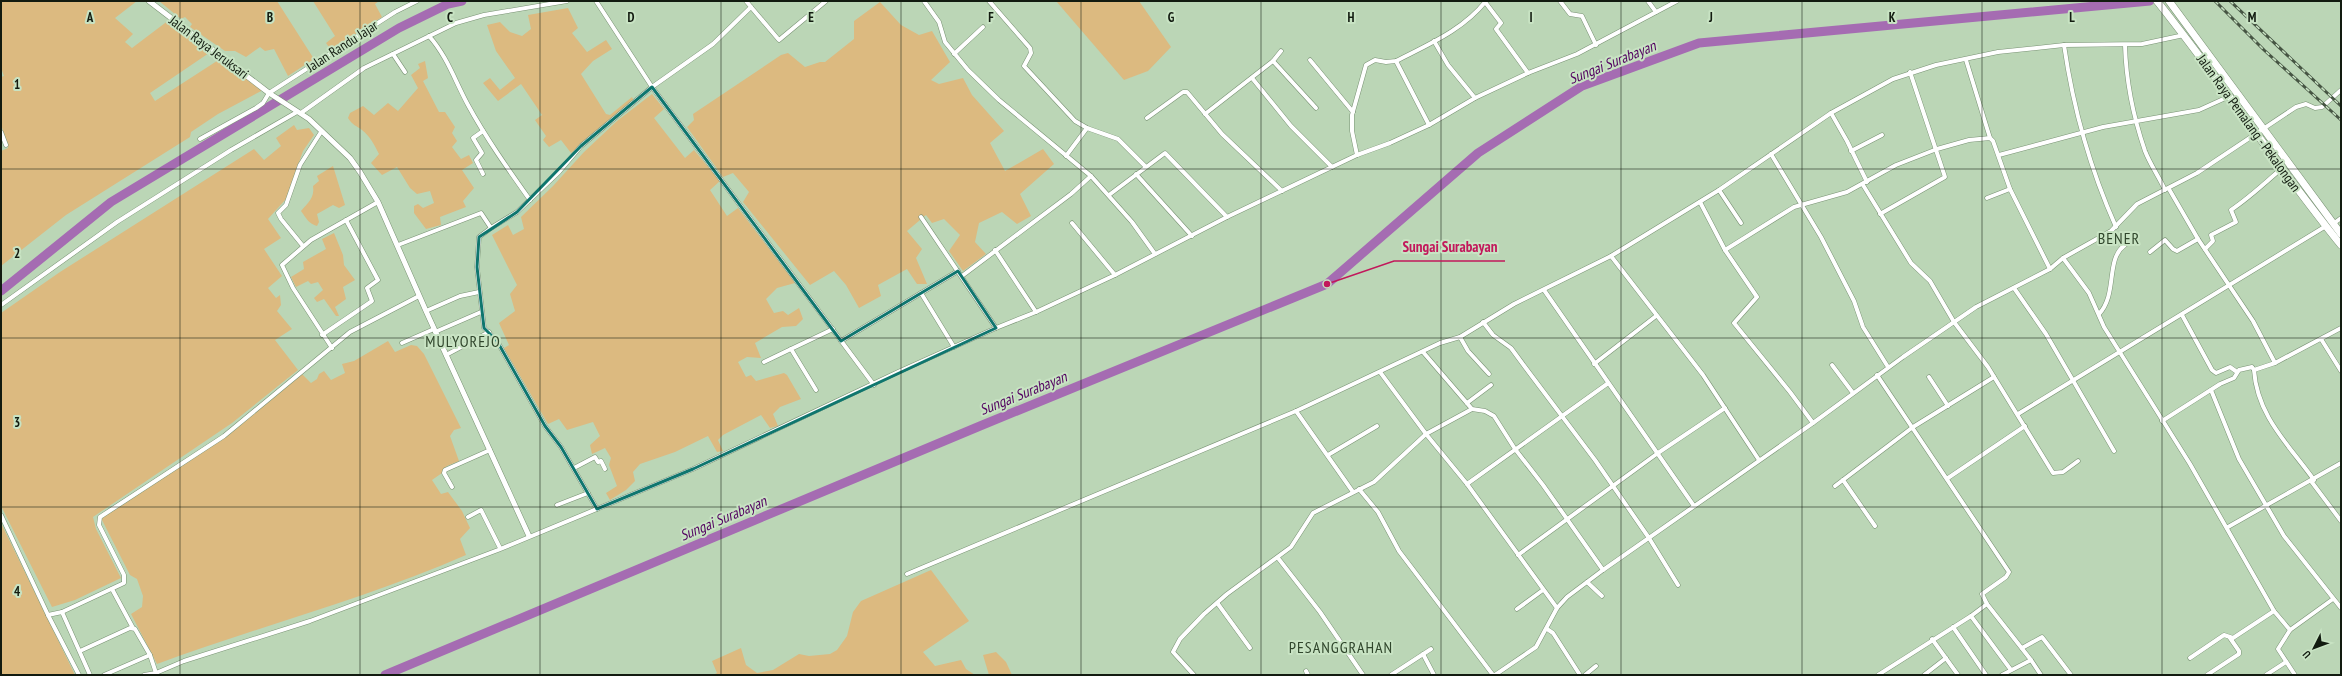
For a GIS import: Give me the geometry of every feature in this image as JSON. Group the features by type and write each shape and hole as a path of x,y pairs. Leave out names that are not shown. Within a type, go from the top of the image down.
{"highway":[{"name":"Jalan Raya Pemalang - Pekalongan","path":"2157,1 2256,131 2281,169 2341,245"},
{"name":"Jalan Raya Pemalang - Pekalongan","path":"2169,1 2263,126 2341,234"}],"street":[{"name":"Jalan Raya Jeruksari","path":"149,1 270,93 297,111 350,158 378,202 434,330 529,536"},
{"name":"Jalan Randu Jajar","path":"200,139 263,103 270,93 408,3 417,1"},
{"path":"1,305 117,222 364,68 456,23 484,15 567,1"},
{"path":"596,1 652,87 872,383"},
{"path":"746,1 779,40 826,1"},
{"path":"924,1 937,19 942,37 954,54 998,100 1091,176 1109,195 1154,252"},
{"path":"927,5 932,1"},
{"path":"989,1 1030,48 1031,53 1024,66 1075,120 1087,128 1118,139 1144,166"},
{"path":"1560,1 1570,14 1581,15 1596,44"},
{"path":"1648,1 1656,12"},
{"path":"144,675 310,621 500,548 693,469 872,383 996,328 1114,273 1225,215 1282,191 1357,155 1390,143 1428,125 1475,98 1528,73 1577,54 1677,1"},
{"path":"1357,155 1352,130 1353,112 1366,66 1374,60 1386,62 1396,60 1434,41 1470,19 1486,2 1501,23 1496,29 1528,73"},
{"path":"598,509 561,447 545,426 497,340 484,328 479,292 478,245 480,238 491,228 517,212 559,172 581,146 652,87 713,44 751,7"},
{"path":"954,54 983,27"},
{"path":"907,574 1296,411 1423,352 1460,337 1483,322 1611,256 1719,190 1831,113 1893,78 1910,72 1998,52 2064,45 2125,45 2157,42 2184,35"},
{"path":"429,36 449,63 483,131 530,200"},
{"path":"1434,41 1448,65 1475,98"},
{"path":"2064,45 2069,78 2083,132 2107,208 2116,227"},
{"path":"2125,45 2128,86 2145,152 2198,239 2253,321 2275,363"},
{"path":"1205,114 1274,61 1281,52"},
{"path":"393,54 405,72"},
{"path":"1310,60 1353,112"},
{"path":"1396,60 1428,125"},
{"path":"1966,60 1990,138 1993,141 1999,155 2010,189 2050,269"},
{"path":"1274,61 1316,108"},
{"path":"1880,214 1945,179 1937,149 1910,72"},
{"path":"1252,78 1291,126 1332,167"},
{"path":"1359,489 1378,512 1399,551 1497,674 1536,647 1549,631 1557,608 1587,582 1813,423 1853,393 1879,378 1888,367 1976,307 2015,289 2050,269 2063,258 2116,227 2137,204 2169,191 2203,169 2263,126 2301,104 2322,107 2341,90"},
{"path":"1147,118 1185,92 1189,93 1227,139 1282,191"},
{"path":"1999,155 2083,132 2198,110 2230,96"},
{"path":"1831,113 1868,182"},
{"path":"1066,156 1087,128"},
{"path":"483,131 473,138 482,153 476,160 483,174"},
{"path":"1,132 6,145"},
{"path":"304,246 281,219 278,213 286,205 300,165 321,132"},
{"path":"1851,151 1882,135"},
{"path":"1725,250 1775,217 1794,207 1803,206 1863,185 1896,165 1937,149 1969,140 1990,138"},
{"path":"1109,195 1144,166 1165,153 1225,215"},
{"path":"1771,154 1803,206 1842,276 1863,328 1888,367"},
{"path":"2205,249 2213,241 2211,235 2236,222 2232,210 2246,200 2254,191 2281,169"},
{"path":"1136,174 1190,234"},
{"path":"962,276 1071,194 1091,176"},
{"path":"1863,185 1911,263 1930,281 1954,322 1994,377 2053,473 2063,472 2078,461"},
{"path":"1987,198 2010,189"},
{"path":"1719,190 1741,223"},
{"path":"332,348 322,335 282,267 283,263 304,246 378,202"},
{"path":"1700,202 1725,250 1757,298 1734,323 1813,423"},
{"path":"398,245 481,213 491,228"},
{"path":"921,217 996,328"},
{"path":"2334,224 2341,218"},
{"path":"322,335 372,301 368,288 378,280 346,220"},
{"path":"1072,223 1114,273"},
{"path":"2018,414 2326,226"},
{"path":"2150,252 2165,240 2173,249 2177,251 2198,239"},
{"path":"2098,314 2105,307 2109,296 2116,253 2125,245"},
{"path":"995,250 1035,310"},
{"path":"1611,256 1703,375 1760,460"},
{"path":"2063,258 2089,293 2098,314 2228,528 2274,611 2290,630"},
{"path":"841,341 958,271"},
{"path":"2015,289 2046,334 2114,451"},
{"path":"1544,290 1607,384 1658,453 1694,506"},
{"path":"426,311 460,296 479,292"},
{"path":"921,293 954,347"},
{"path":"48,615 124,583 125,579 99,525 100,518 224,436 350,332 419,296"},
{"path":"402,343 481,312"},
{"path":"2182,315 2212,370 2216,373 2230,367 2237,372"},
{"path":"1594,364 1656,316"},
{"path":"1483,322 1494,335 1511,348 1562,419 1595,460 1612,487 1649,538 1678,585"},
{"path":"2162,420 2211,390 2234,378 2237,372 2250,367 2254,370 2275,363 2341,328"},
{"path":"764,362 833,329"},
{"path":"446,355 488,332"},
{"path":"1460,337 1468,351 1489,374"},
{"path":"2322,339 2341,371"},
{"path":"791,349 816,390"},
{"path":"1423,352 1472,409"},
{"path":"1832,365 1853,393"},
{"path":"2254,370 2257,392 2271,424 2341,520"},
{"path":"1380,372 1426,434 1467,484 1557,608"},
{"path":"1929,377 1948,406"},
{"path":"1835,486 1913,428 1994,377"},
{"path":"1879,378 1948,478 2009,572 2006,577 1982,594 1987,604 2022,648 2041,675"},
{"path":"1467,484 1562,419 1607,384"},
{"path":"1467,403 1491,385"},
{"path":"2211,390 2239,459 2266,506 2284,536 2341,608"},
{"path":"1518,556 1658,453 1725,408"},
{"path":"1194,675 1174,655 1174,649 1191,627 1218,604 1227,594 1291,547 1313,513 1374,482 1426,434 1472,409 1485,411 1494,416 1516,451 1543,485 1603,570"},
{"path":"1296,411 1353,492"},
{"path":"1328,455 1377,426"},
{"path":"1948,478 2025,426"},
{"path":"452,487 444,473 445,470 490,450"},
{"path":"574,468 596,457 598,462 601,461 606,469"},
{"path":"2228,528 2341,463"},
{"path":"1844,480 1875,526"},
{"path":"557,505 588,493"},
{"path":"468,517 481,510 500,548"},
{"path":"1,515 48,615 79,675"},
{"path":"1278,558 1320,612 1362,675"},
{"path":"1587,582 1602,596"},
{"path":"112,588 133,628 138,632 150,655 156,671"},
{"path":"1517,609 1543,590"},
{"path":"2295,675 2278,649 2290,630 2333,599"},
{"path":"1218,604 1250,648"},
{"path":"1878,675 1932,639 1971,616 1987,604"},
{"path":"2190,658 2224,636 2233,638 2274,611"},
{"path":"58,612 80,650 90,675"},
{"path":"1971,616 2011,670"},
{"path":"1953,627 1986,675"},
{"path":"80,650 133,628"},
{"path":"1549,631 1580,675"},
{"path":"2022,648 2042,637 2071,675"},
{"path":"2207,675 2239,654 2239,651 2230,638"},
{"path":"1932,639 1958,675"},
{"path":"1391,675 1431,649"},
{"path":"1423,654 1434,675"},
{"path":"104,675 150,655"},
{"path":"1924,675 1946,658"},
{"path":"2002,675 2030,660"},
{"path":"2266,675 2286,662"},
{"path":"1585,675 1596,666"}],"highlighted area":[{"path":"652,87 841,341 958,271 996,328 693,469 597,509 561,447 545,426 497,341 484,328 477,267 479,237 517,212 581,146"}],"shaded area":[{"path":"1,1 137,1 115,18 133,34 125,42 132,48 169,20 212,51 150,93 155,101 220,59 263,90 218,114 191,132 190,137 66,215 1,266 1,151 8,148 1,124 1,77 4,76 1,68"},
{"path":"159,1 277,1 314,59 288,76 274,49 265,51 260,47 246,57 235,51 225,51 190,27 192,24 185,17 181,19"},
{"path":"313,1 379,1 375,4 382,17 331,50 326,43 335,36"},
{"path":"1056,1 1139,1 1171,47 1148,71 1124,80"},
{"path":"880,2 901,25 919,35 932,31 950,62 931,80 939,84 963,78 972,95 1004,131 990,143 1005,171 1043,149 1054,164 1020,194 1031,216 1017,224 1002,212 979,223 975,242 986,254 963,271 949,251 960,235 944,219 932,223 926,215 907,231 922,249 916,258 927,284 917,284 907,269 878,285 881,296 859,308 846,285 834,271 810,285 743,202 749,192 733,173 723,177 687,127 694,120 693,114 781,55 788,53 805,67 820,62 825,62 854,39 854,21"},
{"path":"568,8 578,28 572,33 587,52 606,40 612,49 593,61 581,74 606,114 610,115 632,97 634,101 571,153 561,140 549,147 543,140 546,136 535,120 542,115 521,84 498,101 483,83 490,78 500,90 515,78 496,51 487,25 500,22 510,32 522,36 531,29 528,15"},
{"path":"425,61 428,78 423,81 439,112 445,112 455,127 452,133 457,141 452,147 461,159 469,155 473,163 462,170 474,188 463,201 466,207 440,217 441,225 426,229 414,213 414,206 418,204 423,208 434,203 430,191 417,194 410,188 397,167 382,175 371,163 379,154 374,144 365,132 353,124 348,118 350,113 363,106 374,115 388,103 398,111 418,88 411,75 420,68 418,64"},
{"path":"652,94 664,109 654,118 685,158 694,150 720,181 710,190 727,216 738,208 795,283 777,288 766,299 774,313 783,311 788,315 799,308 803,319 796,326 782,327 755,343 761,358 747,357 738,362 746,377 751,375 756,381 784,373 787,375 801,399 780,407 773,414 778,426 770,428 761,415 723,435 718,440 723,451 717,452 708,436 675,452 640,464 633,472 635,481 626,490 610,500 606,493 617,486 609,465 611,458 605,448 592,454 590,445 600,436 593,422 567,430 559,419 548,424 504,348 509,345 499,323 515,311 510,294 517,285 492,235 508,225 513,235 524,229 521,217 553,186 584,152 617,121"},
{"path":"294,125 297,130 309,128 314,135 303,151 286,199 268,219 281,238 264,249 282,276 268,288 276,298 280,295 281,305 277,311 292,329 275,340 298,370 232,423 93,517 96,529 121,578 75,600 52,607 1,506 1,313 60,272 254,149 264,160 281,146 276,138"},
{"path":"333,166 345,205 339,208 333,205 317,214 319,222 317,226 310,222 301,211 312,197 313,186 319,181 317,176"},
{"path":"334,233 343,255 344,265 355,280 343,287 346,299 335,307 339,316 336,316 324,299 317,302 314,298 323,290 318,282 311,284 308,281 296,287 291,277 304,269 303,262 326,249 322,239"},
{"path":"388,341 395,352 411,345 417,346 424,354 461,428 454,430 450,436 459,461 447,466 442,473 432,480 441,494 448,492 462,511 470,528 460,539 466,555 428,571 351,599 195,650 157,664 131,614 142,607 143,596 137,579 130,575 102,520 103,516 226,437 302,374 311,383 324,371 331,380 345,373 342,364 354,361"},
{"path":"1,523 75,675 1,675"},
{"path":"931,570 969,621 923,652 935,666 961,660 966,669 975,675 713,675 717,673 712,661 741,648 746,665 757,673 773,670 799,654 809,656 830,654 837,650 847,636 853,612 861,601"},
{"path":"996,652 1006,662 1012,675 989,675 983,655"}],"waterway":[{"path":"1,291 111,202 399,28 448,4 462,1"},
{"name":"Sungai Surabayan","path":"385,675 980,426 1327,284 1478,153 1582,86 1699,43 2150,1"}],"railway":[{"path":"2215,1 2264,50 2341,120"},
{"path":"2230,1 2341,106"}],"place":[{"name":"Sungai Surabayan","path":"1327,284"}],"district":[{"name":"BENER","path":"2119,238"},
{"name":"MULYOREJO","path":"463,341"},
{"name":"PESANGGRAHAN","path":"1341,647"}]}
